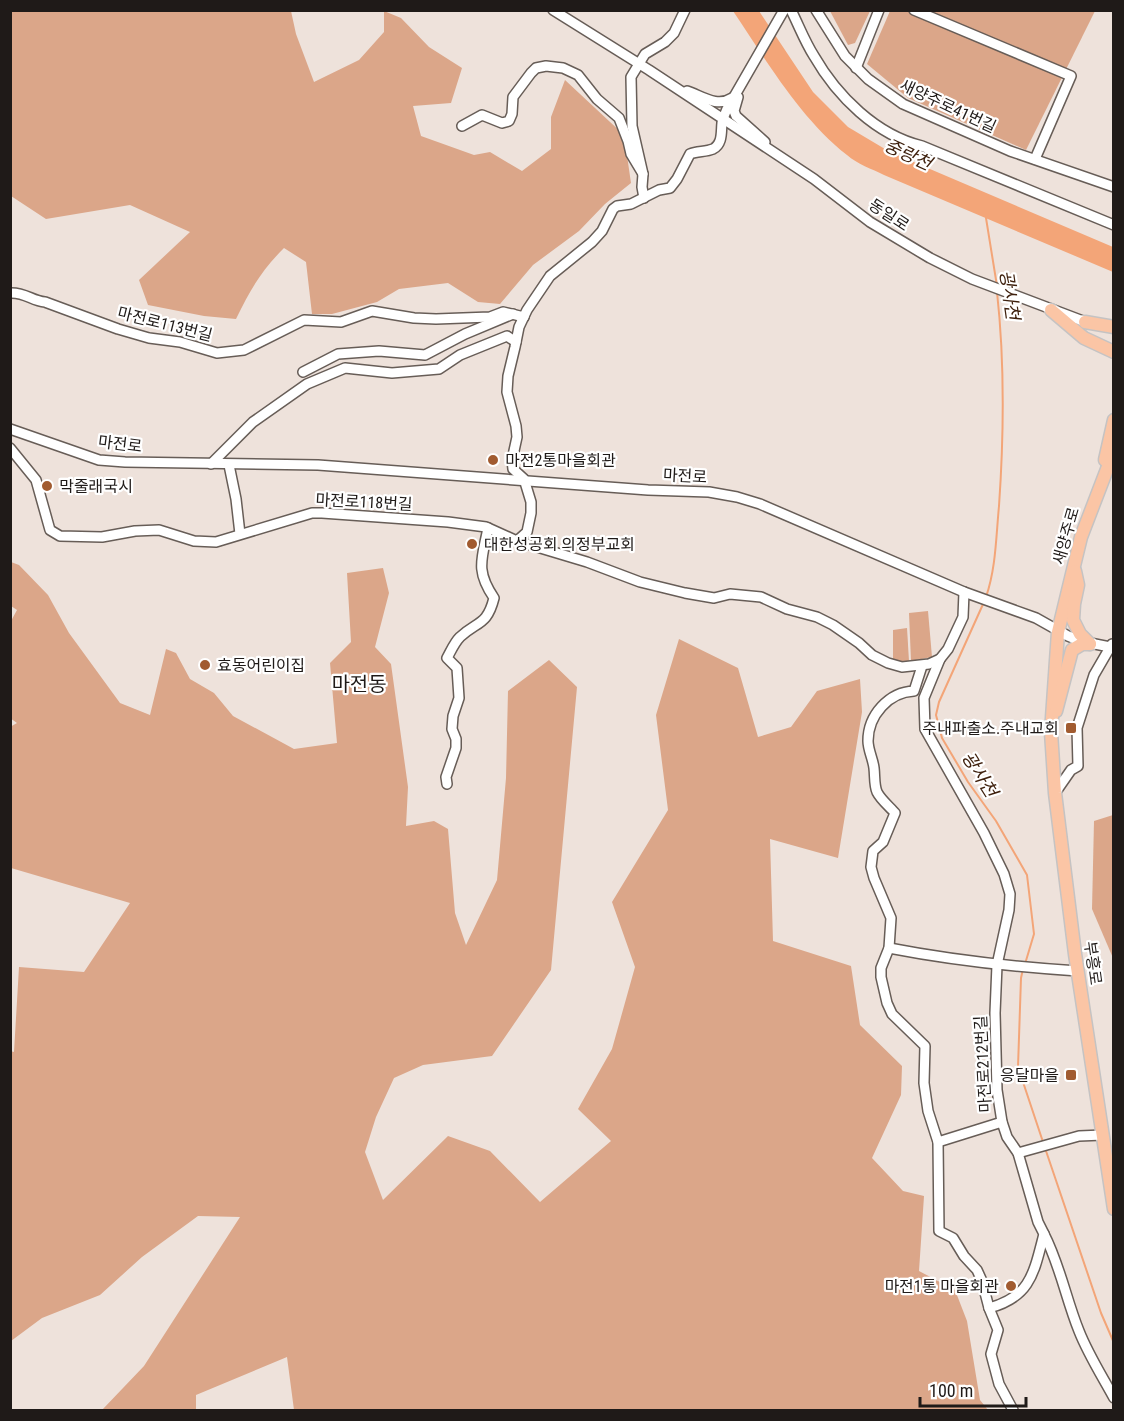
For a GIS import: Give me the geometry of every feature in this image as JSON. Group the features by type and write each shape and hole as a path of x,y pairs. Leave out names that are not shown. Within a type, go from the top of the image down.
{"main road":[{"path":"1052,310 1083,338 1113,352"},
{"path":"1085,322 1113,327"},
{"path":"1100,483 1113,420"},
{"name":"새양주로","path":"1058,632 1081,537 1113,451"},
{"path":"1074,568 1078,585 1073,620 1080,634 1090,644"},
{"name":"부흥로","path":"1058,632 1051,732 1055,793 1077,971 1113,1209"},
{"path":"1051,732 1072,650 1082,644 1090,644"}],"street":[{"path":"553,10 671,85 715,102 726,103 740,90"},
{"path":"644,198 643,174 632,126 631,77 645,54 665,42 674,33 685,10"},
{"name":"새양주로41번길","path":"816,10 845,57 881,90 903,104 1010,151 1113,187"},
{"path":"856,68 879,10"},
{"path":"914,10 1071,76 1035,159"},
{"path":"779,156 736,116 734,111 746,76 786,11 837,89 863,115 903,142 922,146 1113,225"},
{"path":"462,126 482,116 502,123 509,121 512,114 513,97 536,68 546,66 563,68 578,75 597,99 619,118 631,154 643,174"},
{"name":"동일로","path":"671,85 814,179 870,222 930,258 972,279 1113,332"},
{"path":"517,541 527,532 531,502 524,479 513,469 512,451 517,437 507,392 508,376 524,317 550,276 592,242 602,231 613,209 617,206 631,204 659,190 670,188 690,154 711,150 717,146 723,132 723,119 727,109 740,90"},
{"name":"마전로113번길","path":"10,293 25,294 38,302 45,302 149,338 180,342 217,353 244,350 304,320 341,322 372,311 436,319 490,317 503,312 524,317"},
{"path":"303,372 338,354 379,351 425,355 465,334 513,315"},
{"path":"211,464 262,416 307,384 345,368 392,373 439,369 460,355 492,341 507,336 516,342"},
{"name":"마전로","path":"10,429 99,460 229,465 318,465 709,492 737,497 968,593 1026,614 1058,632 1090,644 1112,645"},
{"name":"마전로118번길","path":"10,448 36,480 50,530 60,536 102,537 135,531 159,530 194,541 216,542 312,513 448,522 488,528 517,541 597,565 640,582 685,593 714,598 730,594 761,597 786,609 817,617 860,643 872,655 902,667 922,666 940,658"},
{"path":"229,465 240,534"},
{"path":"447,784 446,777 456,748 452,722 459,698 457,668 447,658 456,641 482,622 494,598 483,580 481,571 488,528"},
{"path":"940,658 948,649 963,617 968,593"},
{"path":"1055,793 1071,770 1078,766 1077,728 1094,675 1112,645"},
{"name":"마전로212번길","path":"940,658 924,698 925,729 984,833 1010,894 994,1013 995,1069 1002,1122 1007,1137 1018,1153 1038,1222 1054,1254 1079,1331 1113,1398"},
{"path":"922,666 914,691 891,697 876,714 868,734 867,743 874,766 876,791 895,813 884,842 873,851 871,867 891,918 889,948 881,968 881,977 892,1014 925,1046 924,1083 928,1111 938,1142 939,1231 953,1238 964,1256 977,1270 982,1281 998,1330 991,1354 999,1384 1013,1410"},
{"path":"889,948 1000,964 1077,971"},
{"path":"938,1142 1002,1122"},
{"path":"1018,1153 1079,1136 1103,1135"},
{"path":"989,1308 1009,1301 1020,1293 1032,1277 1044,1234"}],"shaded area":[{"path":"10,11 291,11 296,34 314,82 359,60 384,32 384,11 401,18 429,47 462,68 451,103 413,106 421,136 474,155 490,152 522,171 551,149 551,117 565,80 624,135 631,183 605,204 579,231 533,265 500,304 478,302 448,283 399,289 377,302 332,314 312,314 306,262 284,248 257,281 236,319 204,316 148,305 139,280 190,232 130,205 46,219 11,196"},
{"path":"733,11 759,11 813,92 848,127 890,152 1113,247 1113,272 884,175 851,158 814,124 799,106 771,69"},
{"path":"830,11 870,11 855,43 848,45"},
{"path":"890,11 1095,11 1026,150 908,98 867,64"},
{"path":"11,562 19,565 48,595 69,633 120,703 150,715 166,649 176,653 190,679 214,693 233,716 294,749 337,743 330,663 351,642 347,573 383,568 389,593 375,647 391,664 408,787 406,826 434,821 448,829 455,913 466,945 497,880 506,778 508,691 549,660 577,687 551,970 492,1056 423,1065 394,1078 376,1117 365,1152 383,1200 448,1136 490,1151 540,1202 611,1141 578,1109 612,1049 635,967 612,902 668,810 656,715 679,639 738,668 758,737 791,727 817,691 860,679 862,712 838,858 770,839 773,941 851,966 860,1025 902,1066 901,1095 872,1158 903,1191 924,1196 919,1271 955,1290 967,1321 980,1400 988,1410 294,1410 287,1357 196,1395 196,1410 102,1410 144,1366 240,1217 198,1216 142,1257 100,1295 42,1318 11,1341 10,1051 14,1052 19,967 84,972 130,903 11,868 10,727 17,723 10,718 11,621 17,610 11,606"},
{"path":"928,611 932,657 911,661 909,613"},
{"path":"907,628 909,661 893,662 893,630"},
{"path":"1114,815 1113,958 1092,909 1094,821"}],"waterway":[{"name":"광사천","path":"986,218 997,286"},
{"name":"광사천","path":"986,597 995,552 1002,452 1003,399 997,292"},
{"name":"광사천","path":"984,602 939,702 936,715 942,738 968,782 996,821 1027,875 1034,934 1025,964"},
{"name":"광사천","path":"1023,969 1018,1067 1043,1142"},
{"name":"광사천","path":"1045,1148 1101,1313 1114,1343"}],"place":[{"name":"마전2통마을회관","path":"493,460"},
{"name":"막줄래국시","path":"47,486"},
{"name":"대한성공회 의정부교회","path":"472,544"},
{"name":"효동어린이집","path":"205,665"},
{"name":"주내파출소.주내교회","path":"1071,728"},
{"name":"응달마을","path":"1071,1075"},
{"name":"마전1통 마을회관","path":"1011,1286"}],"district":[{"name":"마전동","path":"359,684"}],"water label":[{"name":"중랑천","path":"908,154"}]}
